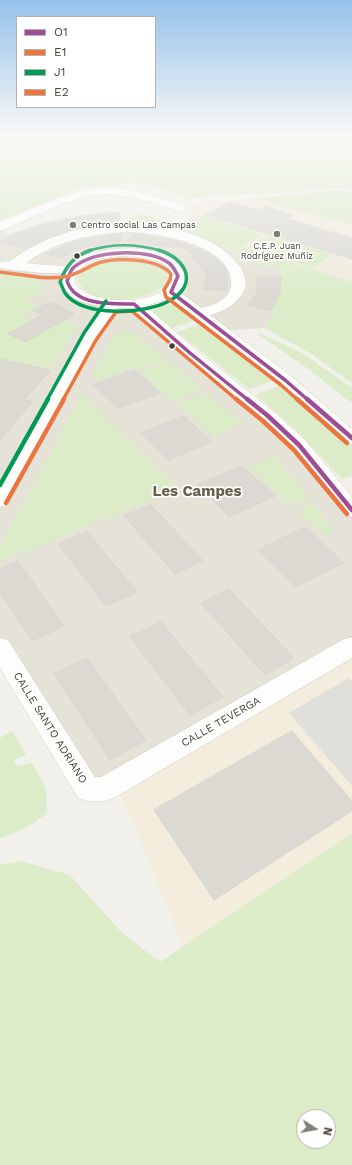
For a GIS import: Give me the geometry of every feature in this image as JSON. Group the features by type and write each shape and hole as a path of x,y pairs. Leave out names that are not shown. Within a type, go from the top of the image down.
{"street":[{"path":"0,227 77,195 92,191 120,191 181,208"},
{"path":"7,265 41,246 79,234 107,230 134,229 173,233 200,242 222,254 231,262 239,278 236,293 225,305 197,313"},
{"path":"7,265 69,272 91,258 125,252 149,254 168,261 179,272 178,283 171,292 153,300 134,304 112,305 86,300 73,293 67,283 69,272"},
{"path":"171,292 285,380 352,438"},
{"path":"134,304 172,338 268,416 299,445 352,510"},
{"path":"0,500 90,336 112,305"},
{"name":"CALLE TEVERGA","path":"88,789 104,789 352,646"},
{"name":"CALLE SANTO ADRIANO","path":"0,647 88,789"}],"shaded area":[{"name":"C.E.P. Juan Rodríguez Muñiz","path":"253,198 352,225 352,282 176,225 195,214 181,208 218,199 233,200"},
{"path":"119,211 121,225 139,223 190,234 216,242 249,261 282,270 280,275 280,293 271,310 277,313 264,328 225,331 175,293 182,283 160,256 112,252 70,267 70,294 133,306 276,426 352,511 352,644 97,797 0,646 0,230 11,234 65,217"},
{"path":"352,646 352,834 183,946 118,787"},
{"path":"349,678 352,682 352,786 289,713"}],"green space":[{"path":"0,189 77,189 0,220"},
{"path":"162,189 312,189 270,194 211,195 191,199 184,199 184,196"},
{"path":"333,190 352,192 352,225 253,198 286,196"},
{"path":"143,214 185,228 204,216 262,234 243,246 210,236 352,282 352,383 310,353 264,328 276,313 271,311 280,293 280,275 282,270 249,261 224,246 204,238 128,219"},
{"path":"268,235 331,254 313,268 250,248"},
{"path":"117,257 148,260 157,263 167,272 168,279 166,284 162,288 145,296 127,299 108,299 99,297 84,289 79,282 78,276 82,271 95,263"},
{"path":"0,274 36,277 42,283 43,292 26,301 40,307 23,314 33,320 8,334 26,342 66,319 77,324 51,370 0,359"},
{"path":"165,304 177,306 196,320 172,328 153,313 154,308"},
{"path":"202,324 276,380 249,389 177,332"},
{"path":"128,331 135,333 167,360 138,370 135,367 96,380 92,376 113,336"},
{"path":"259,333 302,353 352,388 352,403 307,368 259,335"},
{"path":"170,362 203,390 173,401 141,372"},
{"path":"282,384 352,445 352,476 342,479 296,430 256,395"},
{"path":"82,393 181,491 159,501 154,498 0,562 0,548"},
{"path":"207,393 243,424 213,436 177,404"},
{"path":"275,456 309,498 292,506 248,468"},
{"path":"313,503 333,531 325,535 297,510"},
{"path":"12,731 26,755 13,760 17,766 32,763 44,785 47,813 25,828 0,838 0,738"},
{"path":"352,834 352,1165 0,1165 0,865 21,861 70,875 121,932 160,962"}],"building":[{"path":"230,202 258,210 264,206 293,215 287,219 352,238 352,259 206,215"},
{"path":"120,213 120,223 75,229 50,237 25,249 0,242 15,233 51,223 85,216"},
{"path":"121,234 121,241 83,248 59,258 44,254 77,241"},
{"path":"137,234 176,241 208,253 220,262 226,270 228,279 226,291 204,289 206,281 205,273 187,249 126,241"},
{"path":"258,277 281,277 280,293 271,311 248,305 256,294"},
{"path":"52,302 74,314 26,342 8,334 41,315 33,310"},
{"path":"0,359 51,370 24,400 32,402 0,441"},
{"path":"135,370 160,393 118,408 94,385"},
{"path":"184,416 212,442 168,460 141,433"},
{"path":"242,466 275,496 229,517 197,485"},
{"path":"151,505 203,561 175,574 124,516"},
{"path":"305,527 344,563 296,587 258,550"},
{"path":"87,532 137,592 106,606 58,544"},
{"path":"18,561 64,626 32,641 0,593 0,569"},
{"path":"229,589 294,658 265,675 201,603"},
{"path":"161,622 223,697 190,715 130,637"},
{"path":"87,658 146,740 110,760 54,674"},
{"path":"292,731 352,801 352,811 214,900 154,810"}],"transit line":[{"name":"J1","path":"125,245 154,248 164,251 180,261 185,269 186,278 182,289 174,298 157,307 142,310 107,311 90,308 76,302 65,294 60,282 64,271 77,256 94,249 125,245"},
{"name":"O1","path":"352,438 285,380 171,292 178,276 171,264 155,256 133,253 109,254 87,259 72,268 67,281 73,292 90,301 112,304 134,304 190,353 268,416 299,445 352,510"},
{"name":"E2","path":"0,272 40,277 64,277 96,263 107,261 127,260 150,262 159,265 167,269 171,274 170,280 164,290 166,297 281,385 347,443"},
{"name":"J1","path":"0,485 84,333 106,301"},
{"name":"E1","path":"6,503 96,340 116,312 132,311 186,358 263,421 294,450 347,514"}],"place":[{"name":"Centro social Las Campas","path":"73,225"},
{"name":"C.E.P. Juan Rodríguez Muñiz","path":"277,234"}],"district":[{"name":"Les Campes","path":"197,492"}]}
